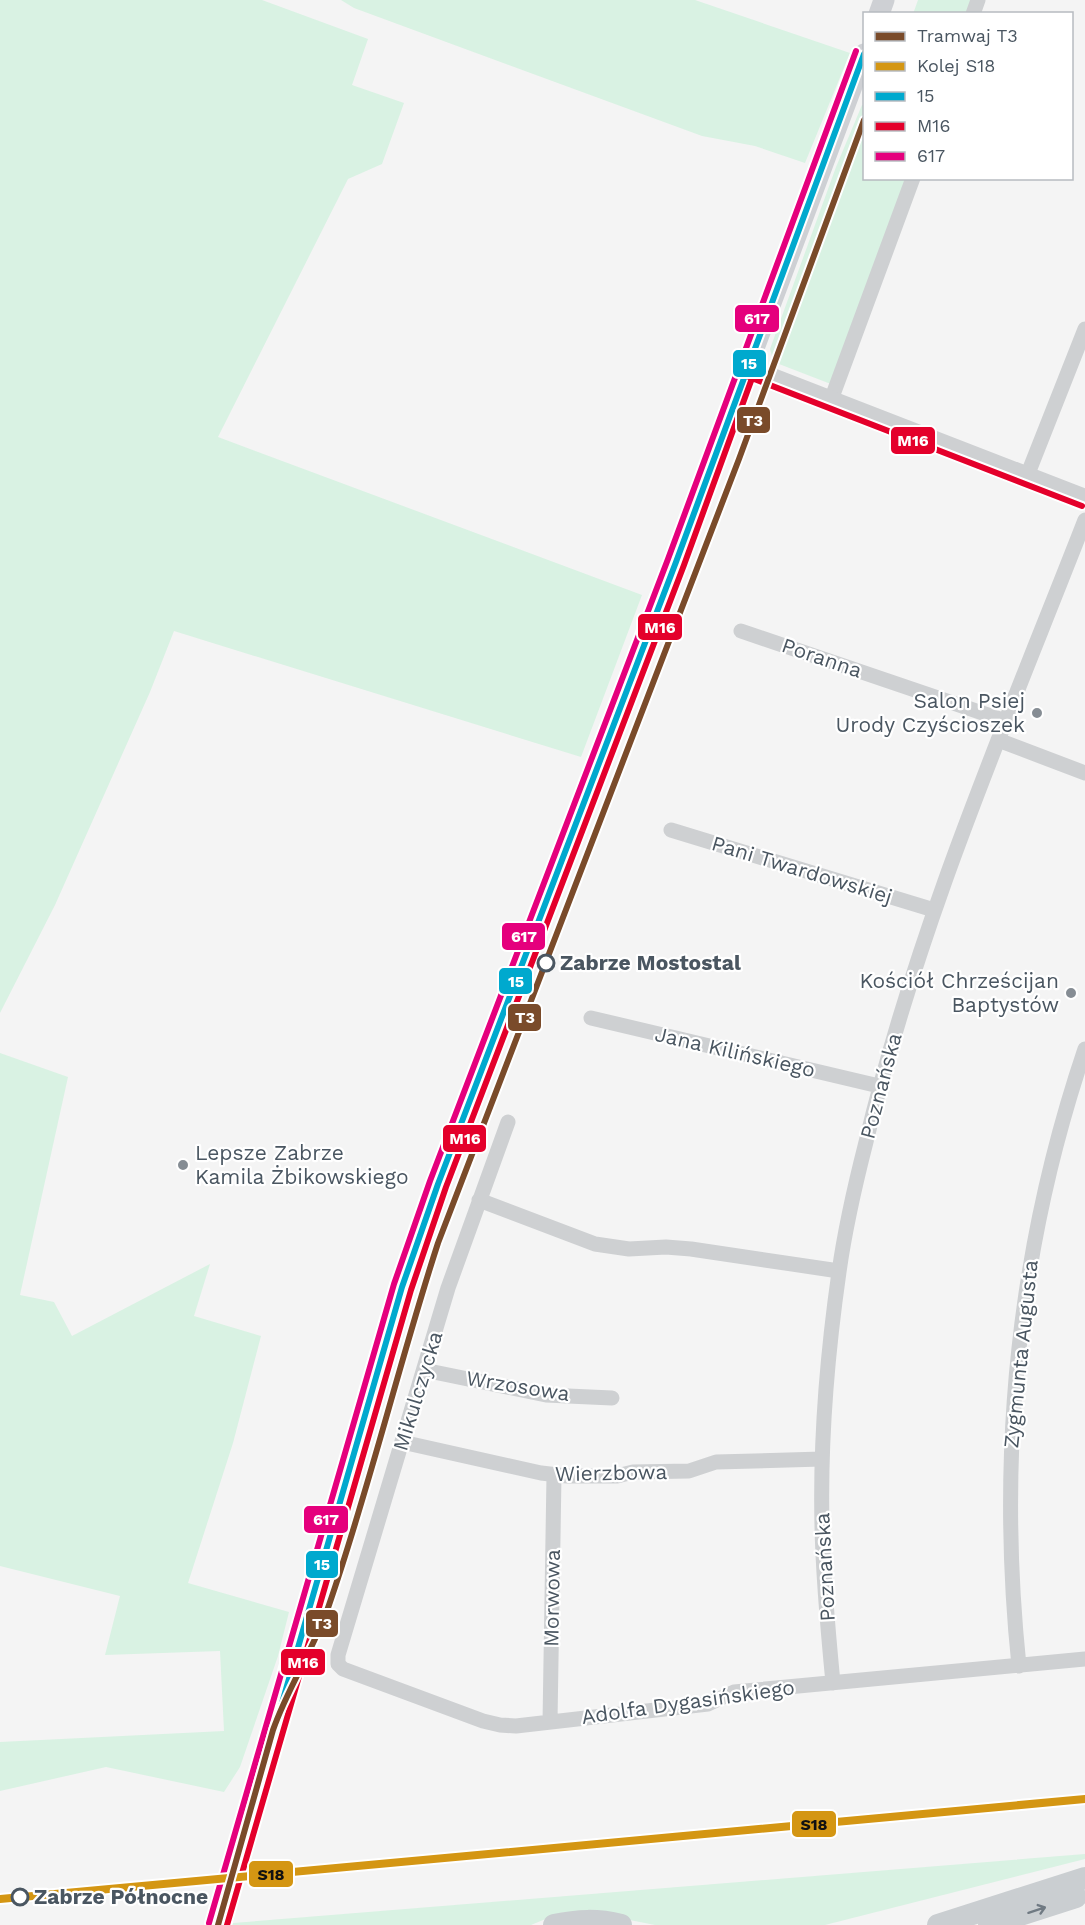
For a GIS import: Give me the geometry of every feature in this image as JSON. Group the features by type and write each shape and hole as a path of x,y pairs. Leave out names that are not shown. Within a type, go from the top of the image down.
{"main road":[{"path":"258,1782 412,1256 672,573 863,57"},
{"path":"938,1925 1085,1878"},
{"path":"989,1925 1085,1894"},
{"path":"554,1925 582,1920 606,1921 621,1925"}],"street":[{"path":"831,400 913,180"},
{"path":"1028,476 1085,329"},
{"path":"747,366 1085,498"},
{"name":"Poznańska","path":"833,1683 822,1528 822,1459 839,1271 855,1186 879,1086 934,910 1085,520"},
{"name":"Poranna","path":"741,631 1006,720"},
{"path":"998,740 1085,773"},
{"name":"Pani Twardowskiej","path":"671,830 934,910"},
{"name":"Jana Kilińskiego","path":"591,1018 879,1086"},
{"name":"Zygmunta Augusta","path":"1019,1666 1014,1615 1010,1495 1019,1332 1042,1200 1063,1118 1085,1049"},
{"name":"Mikulczycka","path":"338,1664 338,1654 448,1288 507,1122"},
{"path":"479,1200 582,1240 604,1246 629,1249 666,1247 691,1249 839,1271"},
{"name":"Wrzosowa","path":"424,1370 537,1394 612,1398"},
{"name":"Wierzbowa","path":"402,1442 554,1475 617,1476 633,1472 689,1472 716,1462 822,1459"},
{"name":"Morwowa","path":"550,1722 554,1475"},
{"name":"Adolfa Dygasińskiego","path":"338,1664 343,1669 483,1721 516,1726 708,1704 734,1692 1085,1659"}],"green space":[{"path":"0,0 262,0 368,39 352,85 404,103 382,164 348,179 218,437 642,595 581,757 174,631 150,692 55,905 0,1013"},
{"path":"341,0 695,0 850,53 805,163 755,146 702,136 354,8"},
{"path":"918,0 978,0 973,12 914,12"},
{"path":"862,105 863,180 912,180 836,386 779,364 773,360 770,349 836,167"},
{"path":"0,1053 68,1077 20,1295 54,1302 72,1336 210,1264 194,1316 261,1336 233,1443 188,1583 289,1612 278,1656 240,1767 224,1792 106,1767 0,1791 0,1742 224,1731 220,1651 105,1655 120,1596 0,1566"},
{"path":"1085,1854 1085,1859 825,1925 655,1925 584,1911 560,1913 531,1925 232,1925 233,1923"}],"tunnel":[{"path":"220,1920 258,1782"}],"tram line":[{"name":"T3","path":"218,1925 273,1730 323,1621 344,1560 438,1243 739,459 863,123"}],"rail line":[{"name":"S18","path":"0,1899 1085,1799"}],"transit line":[{"name":"617","path":"209,1923 394,1284 430,1181 668,559 856,51"},
{"name":"15","path":"218,1925 402,1287 438,1184 676,562 863,57"},
{"name":"M16","path":"227,1925 411,1290 446,1187 684,565 755,370"},
{"name":"M16","path":"744,375 1082,506"}],"place":[{"name":"Salon Psiej Urody Czyścioszek","path":"1037,713"},
{"name":"Zabrze Mostostal","path":"546,963"},
{"name":"Kościół Chrześcijan Baptystów","path":"1071,993"},
{"name":"Lepsze Zabrze Kamila Żbikowskiego","path":"183,1165"},
{"name":"Zabrze Północne","path":"20,1897"}]}
